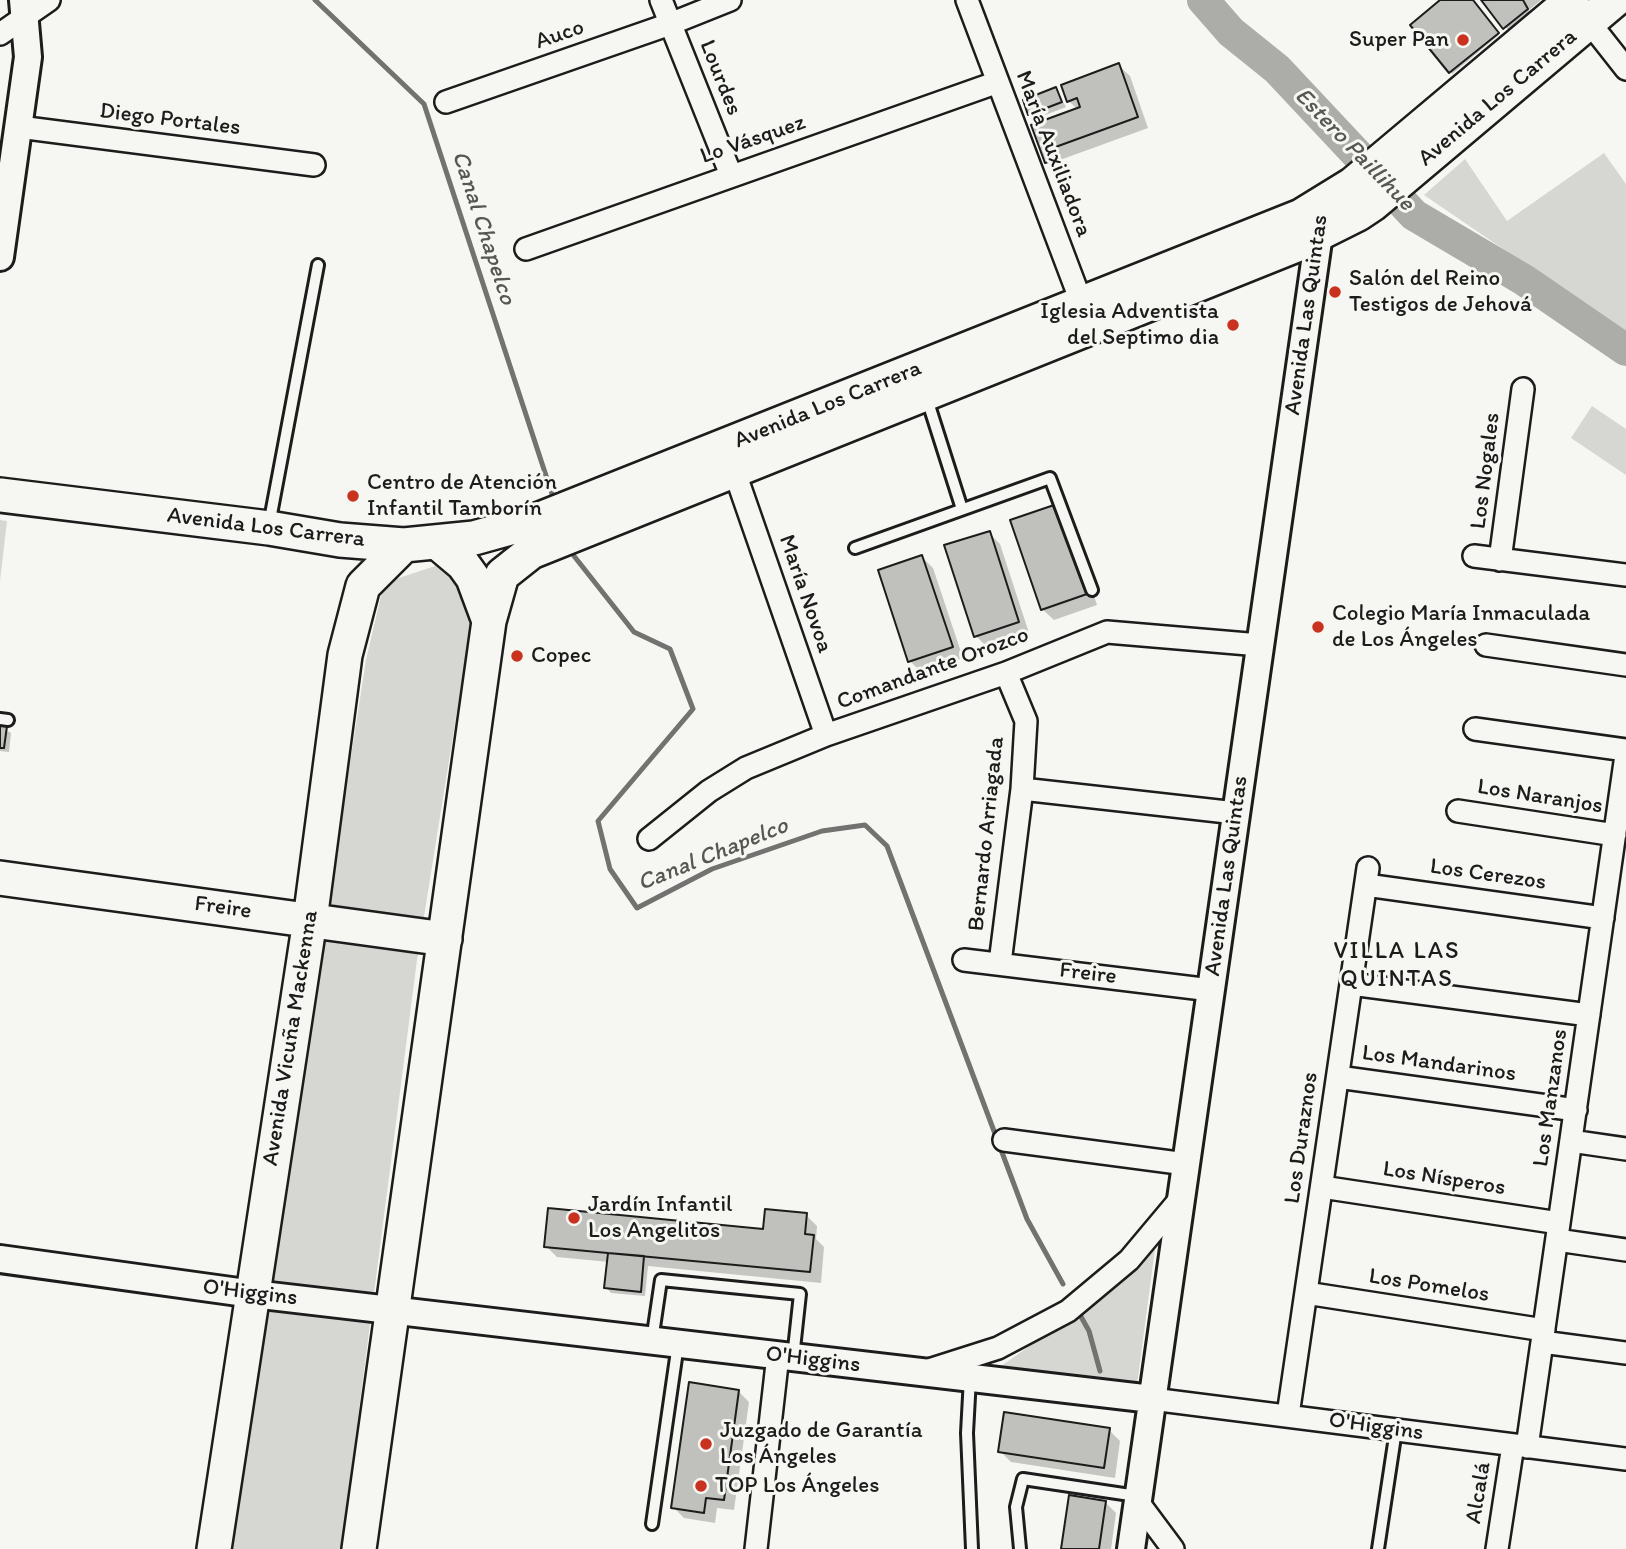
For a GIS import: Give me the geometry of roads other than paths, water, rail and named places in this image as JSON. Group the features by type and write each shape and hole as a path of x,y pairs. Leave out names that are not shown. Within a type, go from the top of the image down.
{"main road":[{"name":"Avenida Los Carrera","path":"0,495 269,528 340,540 404,545 474,538 535,522 1086,316 1321,219 1363,194 1572,7 1615,0"},
{"name":"Avenida Los Carrera","path":"489,621 502,575 531,552 925,394 1086,316"},
{"path":"359,1549 489,621 473,578 463,564 439,543"},
{"name":"Avenida Vicuña Mackenna","path":"214,1549 310,920 345,655 363,586 404,545"},
{"name":"Freire","path":"0,878 445,939"}],"street":[{"path":"0,34 25,8 48,0"},
{"name":"Lourdes","path":"661,0 731,175"},
{"name":"Auco","path":"446,102 670,24 730,0"},
{"name":"María Auxiliadora","path":"967,0 1086,316"},
{"path":"1572,7 1626,69"},
{"path":"0,257 28,57 25,8"},
{"name":"Lo Vásquez","path":"526,249 998,82"},
{"name":"Diego Portales","path":"19,127 314,165"},
{"name":"Avenida Las Quintas","path":"1131,1549 1321,219"},
{"name":"Los Nogales","path":"1500,560 1523,389"},
{"name":"María Novoa","path":"734,470 826,735"},
{"path":"1474,556 1626,575"},
{"name":"Comandante Orozco","path":"649,839 709,790 746,768 826,735 1006,673 1107,632 1260,645"},
{"path":"1486,645 1626,664"},
{"name":"Bernardo Arriagada","path":"1000,963 1022,789 1026,721 1006,673"},
{"path":"1475,729 1626,750"},
{"name":"Los Manzanos","path":"1520,1446 1543,1336 1603,918 1617,888 1615,835 1626,755"},
{"path":"1022,789 1236,813"},
{"name":"Los Naranjos","path":"1458,811 1615,835"},
{"name":"Los Cerezos","path":"1367,876 1603,918"},
{"name":"Los Duraznos","path":"1288,1415 1367,876"},
{"name":"Freire","path":"964,960 1211,990"},
{"path":"1351,984 1589,1015"},
{"name":"Los Mandarinos","path":"1338,1077 1576,1110"},
{"path":"1004,1140 1186,1164"},
{"path":"1571,1141 1626,1149"},
{"name":"Los Nísperos","path":"1322,1187 1558,1231 1626,1250"},
{"path":"921,1372 998,1348 1068,1311 1129,1260 1181,1198"},
{"name":"O'Higgins","path":"0,1259 253,1294 1288,1415 1626,1459"},
{"name":"Los Pomelos","path":"1306,1293 1626,1353"},
{"path":"756,1549 785,1357"},
{"name":"Alcalá","path":"1497,1549 1520,1446"},
{"path":"1138,1499 1173,1549"}],"lane":[{"path":"269,528 318,265"},
{"path":"925,394 962,509"},
{"path":"855,548 1050,478 1091,590"},
{"path":"652,1341 661,1280 800,1294 785,1357"},
{"path":"652,1524 678,1344"},
{"path":"970,1378 967,1433 972,1549"},
{"path":"1378,1549 1396,1430"},
{"path":"1020,1549 1016,1507 1023,1479 1138,1499"}],"waterway":[{"name":"Canal Chapelco","path":"315,0 424,104 554,500"},
{"name":"Estero Paillihue","path":"1203,0 1231,32 1277,69 1414,215 1524,280 1626,350"},
{"name":"Canal Chapelco","path":"574,556 634,632 670,649 693,709 598,821 610,869 637,908 712,869 822,831 865,825 887,846 1027,1219 1063,1284"},
{"name":"Canal Chapelco","path":"1079,1313 1089,1331 1100,1371"}],"place":[{"name":"Super Pan","path":"1463,40"},
{"name":"Salón del Reino Testigos de Jehová","path":"1335,292"},
{"name":"Iglesia Adventista del Septimo dia","path":"1233,325"},
{"name":"Centro de Atención Infantil Tamborín","path":"353,496"},
{"name":"Colegio María Inmaculada de Los Ángeles","path":"1318,627"},
{"name":"Copec","path":"517,656"},
{"name":"Jardín Infantil Los Angelitos","path":"574,1218"},
{"name":"Juzgado de Garantía Los Ángeles","path":"706,1444"},
{"name":"TOP Los Ángeles","path":"701,1486"}],"district":[{"name":"VILLA LAS QUINTAS","path":"1397,966"}]}
